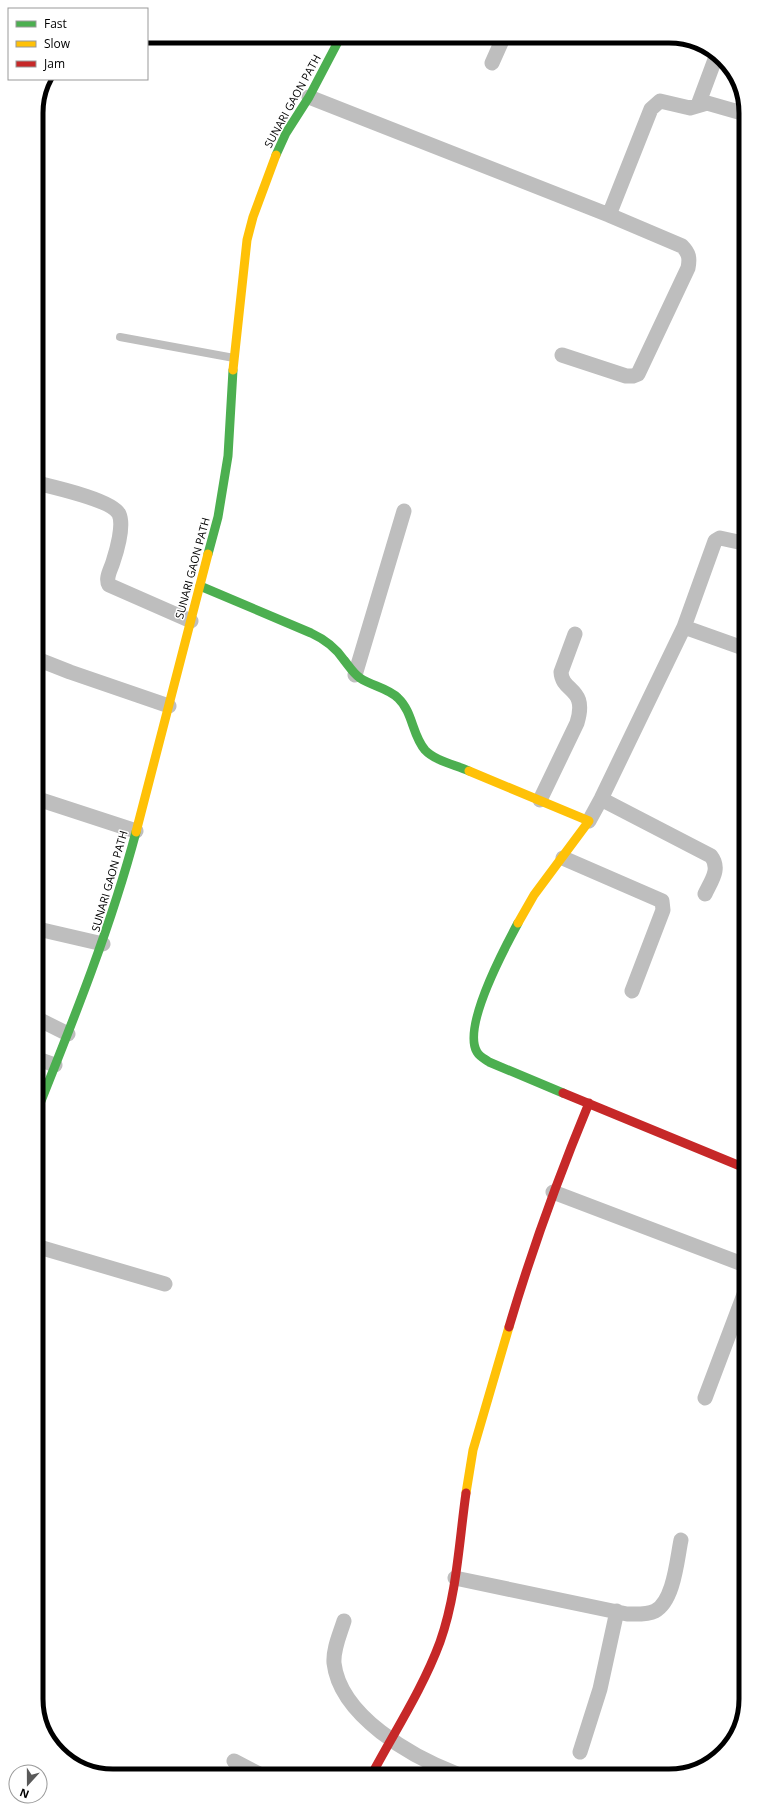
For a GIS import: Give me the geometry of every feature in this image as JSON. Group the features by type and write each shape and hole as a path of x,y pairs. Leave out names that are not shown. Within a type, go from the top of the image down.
{"street":[{"name":"SUNARI GAON PATH","path":"43,1094 103,944 136,831 218,517 225,479 234,358 246,246 253,217 275,157 286,134 308,97 336,43"},
{"path":"492,63 501,43"},
{"path":"698,105 715,60"},
{"path":"308,97 609,215 682,246 689,255 688,268 638,374 626,376 562,355"},
{"path":"609,215 654,104 660,101 690,108 707,103 739,112"},
{"path":"43,485 97,500 114,508 118,513 120,520 117,551 107,578 109,585 191,621"},
{"path":"355,675 404,511"},
{"path":"739,542 720,538 715,541 684,627 601,799 589,820 533,898 511,934 487,986 475,1028 474,1039 475,1050 482,1058 739,1166"},
{"path":"200,586 319,637 335,648 355,675 383,688 398,698 406,709 420,743 428,753 589,820"},
{"path":"684,627 739,647"},
{"path":"540,800 580,714 581,704 578,696 562,677 561,672 575,634"},
{"path":"43,661 70,672 169,706"},
{"path":"601,799 711,856 716,862 716,869 705,894"},
{"path":"43,801 136,831"},
{"path":"563,858 662,901 663,910 632,992"},
{"path":"43,930 103,944"},
{"path":"43,1022 68,1034"},
{"path":"43,1061 55,1065"},
{"path":"375,1769 429,1668 449,1611 473,1450 528,1262 553,1192 589,1103"},
{"path":"553,1192 739,1263"},
{"path":"43,1248 165,1284"},
{"path":"706,1398 739,1308"},
{"path":"455,1578 617,1611 641,1614 654,1612 662,1606 668,1598 681,1540"},
{"path":"580,1752 602,1682 617,1611"},
{"path":"344,1621 336,1647 334,1661 337,1676 346,1694 357,1710 390,1740 424,1760 445,1769"},
{"path":"234,1761 249,1769"}],"lane":[{"path":"120,337 234,358"}],"traffic: fast":[{"path":"276,155 286,133 309,97 337,43"},
{"path":"208,554 218,517 228,456 233,370"},
{"path":"200,586 321,638 337,652 353,672 360,678 390,692 398,698 407,710 417,738 429,754 440,760 469,771"},
{"path":"43,1096 79,1005 104,936 136,832"},
{"path":"518,923 495,968 480,1007 475,1025 474,1040 477,1052 481,1057 489,1062 563,1093"}],"traffic: slow":[{"path":"233,370 247,240 253,217 276,155"},
{"path":"136,832 208,554"},
{"path":"469,771 589,821 534,895 518,923"},
{"path":"466,1493 473,1450 509,1327"}],"traffic: jam":[{"path":"563,1093 739,1166"},
{"path":"509,1327 546,1214 589,1103"},
{"path":"375,1769 417,1693 433,1659 446,1624 457,1568 466,1493"}]}
